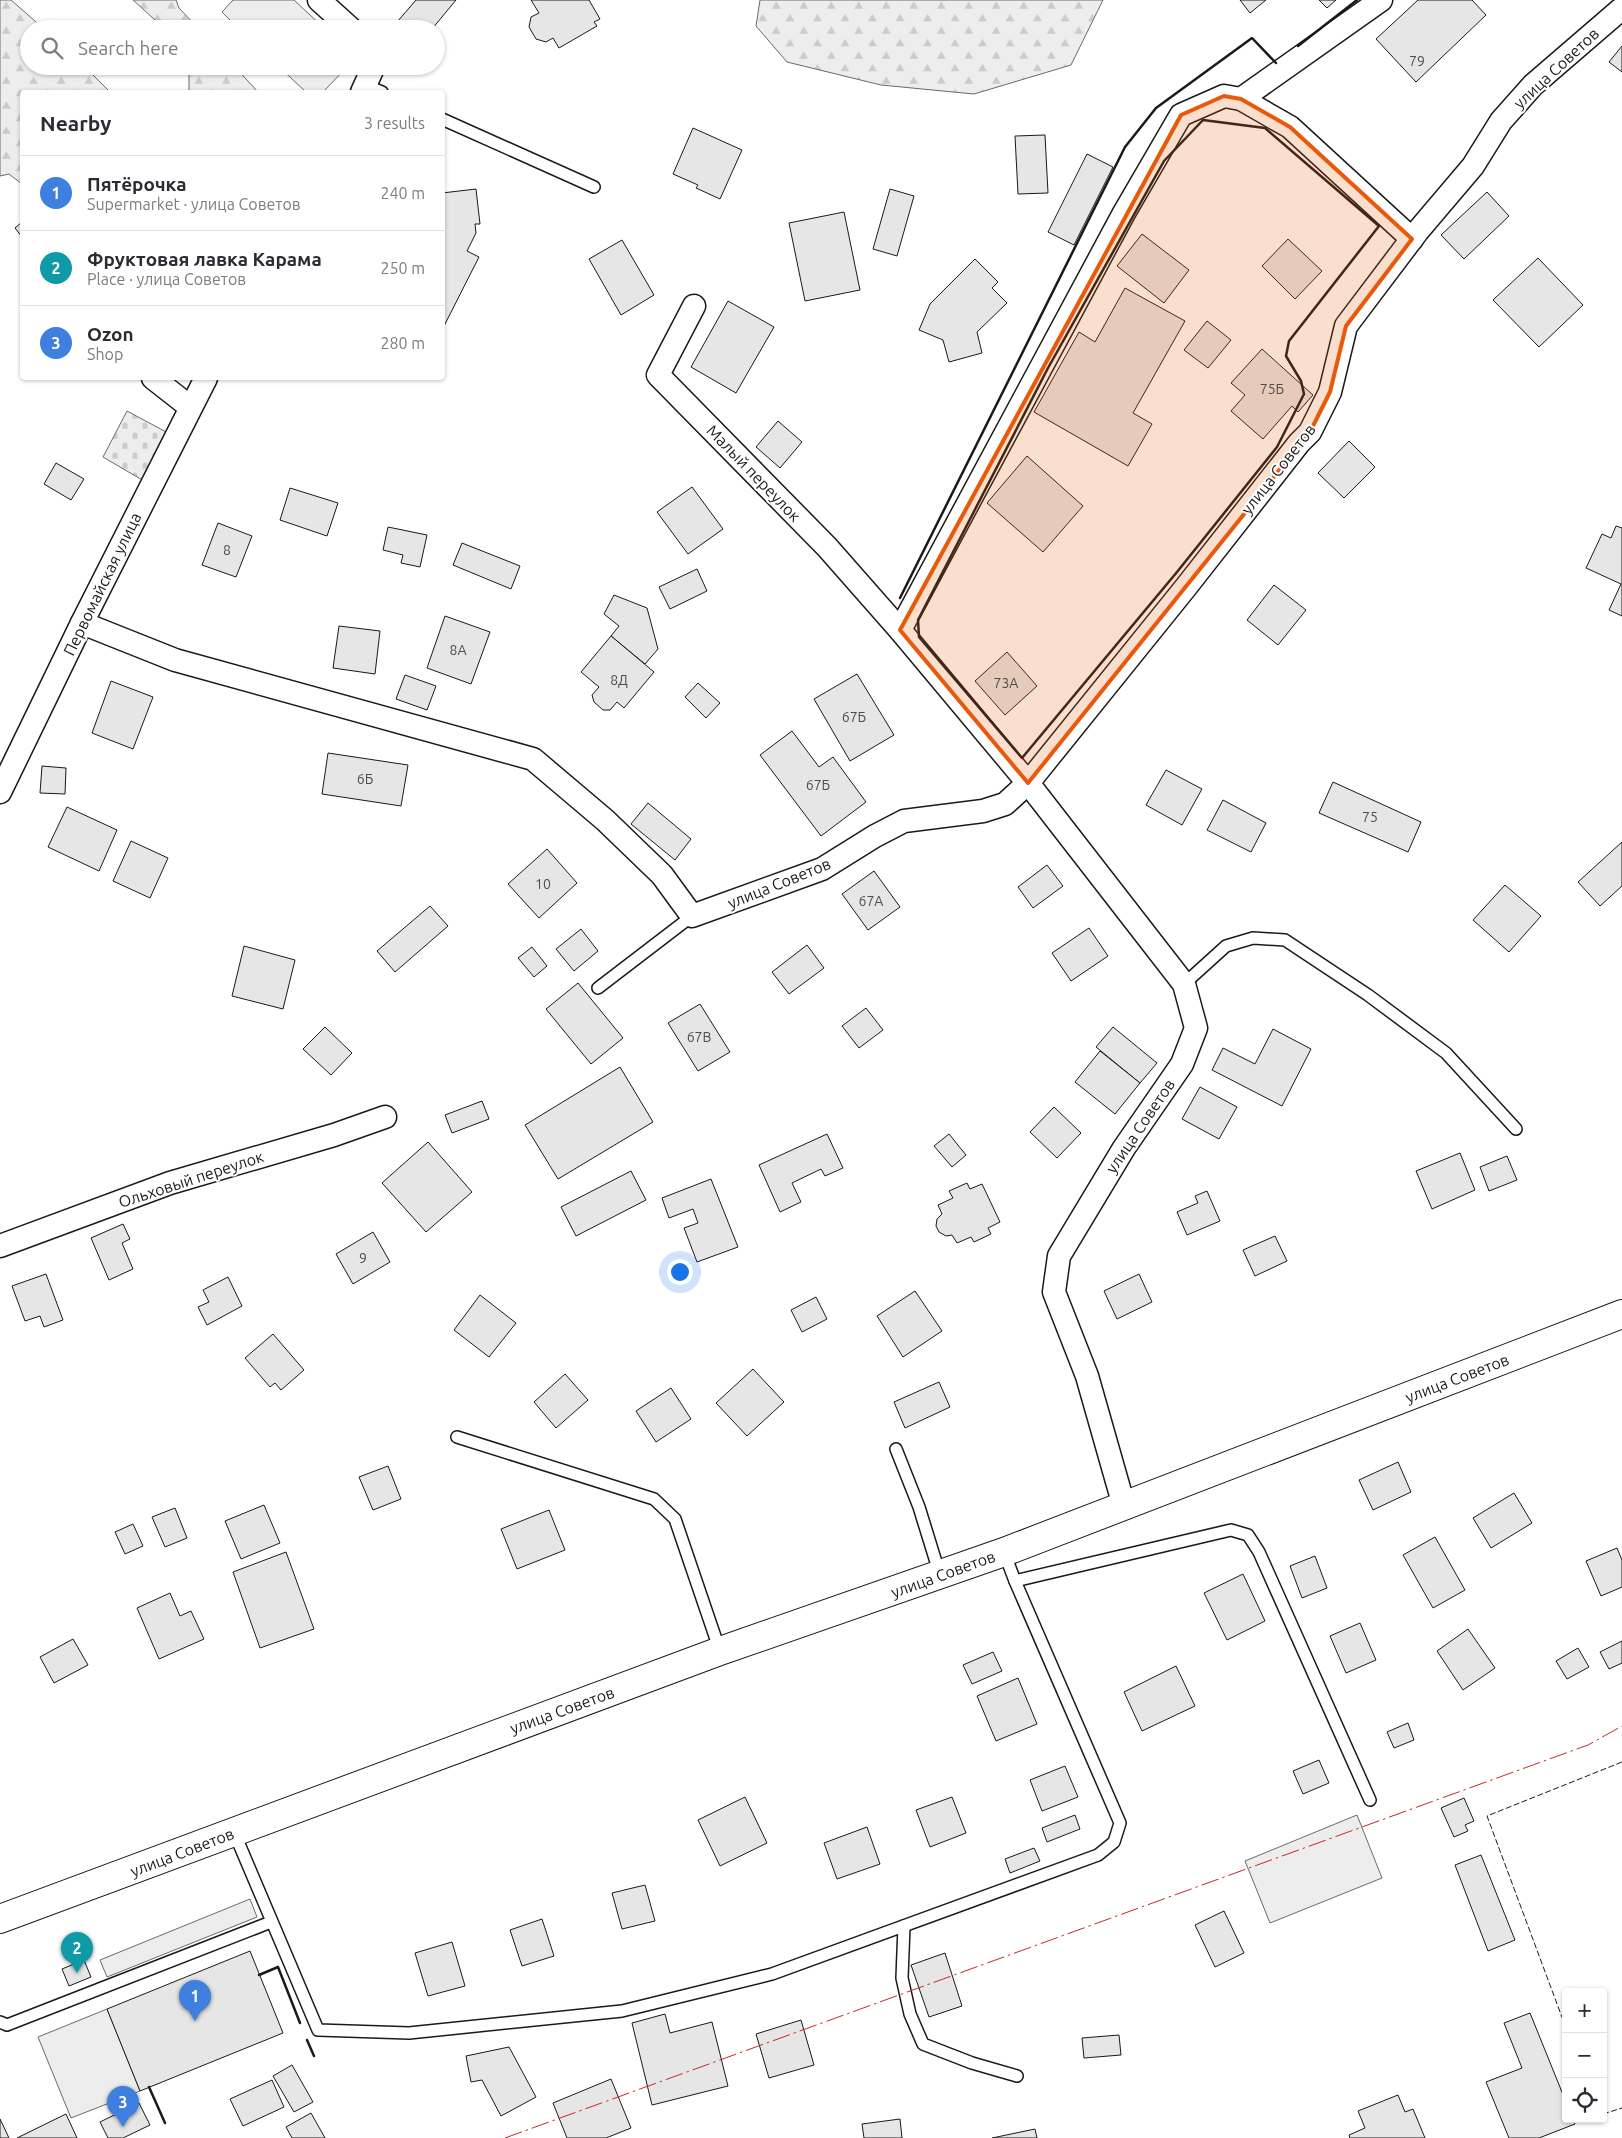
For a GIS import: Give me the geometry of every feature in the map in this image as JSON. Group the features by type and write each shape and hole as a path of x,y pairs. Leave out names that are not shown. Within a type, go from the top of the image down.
{"main road":[{"name":"улица Советов","path":"0,1919 720,1651 1004,1552 1622,1314"}],"street":[{"path":"319,0 341,20"},
{"path":"1241,99 1381,0"},
{"name":"улица Советов","path":"692,916 822,869 904,820 984,811 1005,804 1028,783 1299,443 1310,432 1330,392 1346,326 1412,239 1473,166 1501,121 1533,85 1620,10"},
{"path":"900,630 1124,213 1181,115 1224,96 1241,99 1290,127 1412,239"},
{"name":"Малый переулок","path":"694,306 658,375 827,547 900,630"},
{"path":"156,380 190,407"},
{"name":"Первомайская улица","path":"0,792 82,623 205,380"},
{"path":"82,623 174,660 533,759 605,820 662,876 692,916"},
{"name":"улица Советов","path":"900,630 1028,783 1184,984 1196,1028 1182,1064 1124,1148 1059,1256 1054,1292 1087,1376 1124,1506"},
{"name":"Ольховый переулок","path":"0,1246 170,1183 334,1135 385,1117"}],"lane":[{"path":"445,121 594,187"},
{"path":"598,988 692,916"},
{"path":"1184,984 1226,946 1253,938 1284,940 1368,995 1446,1053 1516,1129"},
{"path":"457,1437 654,1499 675,1520 720,1651"},
{"path":"896,1448 919,1507 940,1575"},
{"path":"1015,1581 1231,1530 1248,1536 1259,1552 1370,1800"},
{"path":"234,1832 318,2030 408,2033 622,2011 772,1974 904,1926 1098,1855 1114,1842 1120,1823 1004,1552"},
{"path":"0,2022 7,2024 271,1922"},
{"path":"904,1926 902,1978 910,2014 924,2044 972,2064 1016,2076"}],"highlighted area":[{"path":"1224,96 1241,99 1290,127 1412,239 1346,326 1330,392 1310,432 1028,783 900,630 1181,115"}],"green space":[{"path":"0,0 11,0 34,20 20,20 20,75 93,75 108,90 20,90 20,182 9,174 0,176"},
{"path":"133,0 176,0 179,8 190,20 155,20"},
{"path":"760,0 1103,0 1071,65 974,94 881,85 787,62 756,26"},
{"path":"189,75 242,75 256,90 189,90"},
{"path":"127,411 170,434 144,481 103,457"}],"shaded area":[{"path":"233,0 294,0 315,20 230,20 222,12"},
{"path":"288,75 339,75 325,90 304,90"},
{"path":"1357,1815 1382,1878 1270,1923 1245,1861"},
{"path":"250,1899 257,1917 107,1977 100,1960"},
{"path":"107,2009 140,2091 71,2118 38,2037"}],"building":[{"path":"416,0 456,0 439,20 399,20"},
{"path":"531,0 589,0 600,19 594,22 597,26 559,48 553,38 546,42 536,39 529,27 531,17 539,13"},
{"path":"1240,0 1266,0 1250,13"},
{"path":"1319,0 1336,0 1327,8"},
{"path":"1418,0 1472,0 1486,15 1416,82 1376,39"},
{"path":"1622,46 1622,72 1609,62"},
{"path":"693,128 742,150 720,199 696,188 698,185 673,174"},
{"path":"1045,135 1048,193 1018,194 1015,136"},
{"path":"1087,154 1113,167 1074,245 1048,232"},
{"path":"476,189 480,224 475,224 476,233 467,251 479,257 445,324 445,193"},
{"path":"890,189 914,196 897,256 873,249"},
{"path":"1487,192 1509,216 1464,259 1441,235"},
{"path":"844,212 860,290 805,301 789,223"},
{"path":"20,224 20,234 15,228"},
{"path":"1142,234 1189,270 1164,303 1117,266"},
{"path":"1288,239 1322,271 1295,299 1262,266"},
{"path":"622,240 654,295 621,315 589,259"},
{"path":"1538,258 1583,305 1539,347 1493,300"},
{"path":"975,259 998,282 992,288 1007,303 977,332 982,353 949,362 943,340 919,330 930,304"},
{"path":"1125,288 1185,321 1133,413 1152,424 1128,466 1034,412 1079,332 1095,342"},
{"path":"728,301 774,327 736,393 691,367"},
{"path":"1207,321 1231,340 1208,368 1184,350"},
{"path":"1262,349 1313,395 1298,412 1292,406 1263,439 1231,411 1245,395 1231,383"},
{"path":"778,421 802,442 780,468 756,447"},
{"path":"1349,441 1375,467 1344,498 1318,473"},
{"path":"1027,456 1083,506 1043,552 987,503"},
{"path":"56,463 84,479 71,500 44,484"},
{"path":"692,487 723,529 688,554 657,512"},
{"path":"290,488 338,503 327,536 280,520"},
{"path":"218,523 252,536 236,577 202,565"},
{"path":"1616,526 1622,528 1622,616 1609,610 1621,584 1586,568 1602,534 1611,538"},
{"path":"388,527 427,535 420,567 401,563 403,555 383,550"},
{"path":"462,543 520,566 511,589 453,565"},
{"path":"697,569 707,591 670,609 659,587"},
{"path":"1274,585 1306,610 1278,645 1247,620"},
{"path":"614,595 647,608 658,649 645,664 611,636 619,626 604,614"},
{"path":"445,616 490,632 471,684 427,668"},
{"path":"339,626 380,631 375,674 333,668"},
{"path":"611,636 654,672 624,708 617,702 610,710 603,710 594,702 592,695 599,687 581,672"},
{"path":"1007,652 1037,686 1005,715 975,681"},
{"path":"857,674 894,735 850,761 814,699"},
{"path":"405,675 436,686 427,710 396,699"},
{"path":"111,681 153,697 133,749 92,733"},
{"path":"698,683 720,703 706,718 685,697"},
{"path":"792,731 819,767 833,757 866,802 821,836 760,755"},
{"path":"328,753 408,765 401,806 322,794"},
{"path":"42,766 66,768 65,794 40,793"},
{"path":"1166,770 1202,789 1182,825 1146,805"},
{"path":"1333,782 1421,822 1408,852 1319,813"},
{"path":"1223,800 1266,823 1251,852 1207,830"},
{"path":"648,803 691,839 675,860 631,824"},
{"path":"67,807 117,830 99,871 48,847"},
{"path":"131,841 168,858 150,898 113,881"},
{"path":"1622,842 1622,886 1600,906 1578,882"},
{"path":"547,849 577,883 539,918 508,884"},
{"path":"1047,865 1063,886 1033,908 1018,887"},
{"path":"874,871 900,907 868,930 842,894"},
{"path":"1505,885 1541,916 1509,952 1473,920"},
{"path":"430,906 448,926 395,972 377,951"},
{"path":"1089,928 1108,956 1071,981 1052,953"},
{"path":"581,929 598,951 574,971 556,949"},
{"path":"807,945 824,968 789,994 772,972"},
{"path":"244,946 295,960 283,1009 232,996"},
{"path":"532,947 547,966 534,977 518,958"},
{"path":"578,983 623,1038 591,1064 546,1009"},
{"path":"700,1004 730,1052 698,1071 668,1023"},
{"path":"866,1008 883,1030 859,1048 842,1026"},
{"path":"325,1027 352,1053 331,1075 303,1049"},
{"path":"1113,1027 1157,1063 1140,1083 1096,1047"},
{"path":"1273,1029 1311,1049 1282,1106 1212,1070 1223,1048 1255,1064"},
{"path":"1100,1051 1140,1083 1115,1114 1075,1082"},
{"path":"620,1067 653,1122 558,1179 525,1125"},
{"path":"1200,1087 1237,1107 1219,1139 1182,1119"},
{"path":"482,1101 489,1119 452,1133 445,1115"},
{"path":"1054,1107 1081,1133 1057,1158 1030,1132"},
{"path":"827,1134 843,1168 825,1176 821,1169 792,1183 801,1202 780,1212 759,1165"},
{"path":"949,1134 966,1155 952,1167 934,1146"},
{"path":"428,1142 472,1192 426,1232 382,1183"},
{"path":"1460,1153 1475,1190 1432,1209 1416,1171"},
{"path":"1507,1156 1517,1180 1489,1191 1480,1167"},
{"path":"631,1171 646,1200 576,1236 561,1207"},
{"path":"711,1179 738,1247 697,1262 684,1228 698,1223 693,1209 669,1218 662,1198"},
{"path":"967,1183 970,1189 982,1184 1000,1222 988,1228 991,1234 974,1242 971,1237 957,1243 952,1235 946,1236 939,1232 936,1226 937,1219 942,1214 938,1205 953,1198 949,1191"},
{"path":"1207,1191 1220,1221 1187,1235 1177,1212 1198,1203 1195,1196"},
{"path":"123,1224 130,1239 122,1243 133,1269 109,1280 91,1238"},
{"path":"373,1232 390,1262 353,1284 336,1254"},
{"path":"1275,1236 1287,1261 1255,1276 1243,1250"},
{"path":"46,1274 63,1320 44,1327 40,1316 25,1321 12,1286"},
{"path":"1139,1274 1152,1302 1117,1319 1104,1291"},
{"path":"228,1277 242,1306 207,1325 198,1307 209,1302 203,1290"},
{"path":"915,1291 942,1331 903,1357 877,1316"},
{"path":"480,1295 516,1323 489,1357 454,1330"},
{"path":"816,1297 827,1319 802,1332 791,1310"},
{"path":"273,1334 304,1370 281,1390 275,1383 270,1387 245,1358"},
{"path":"753,1369 784,1402 747,1436 716,1403"},
{"path":"565,1374 588,1400 556,1428 534,1402"},
{"path":"939,1382 950,1407 905,1428 894,1402"},
{"path":"671,1388 691,1419 656,1442 636,1411"},
{"path":"1398,1462 1411,1492 1373,1510 1359,1480"},
{"path":"388,1466 401,1499 373,1510 359,1477"},
{"path":"1514,1493 1532,1523 1491,1548 1473,1518"},
{"path":"264,1505 280,1543 241,1559 225,1521"},
{"path":"175,1508 187,1538 165,1547 152,1517"},
{"path":"549,1510 565,1550 517,1569 501,1529"},
{"path":"133,1524 143,1546 125,1554 115,1532"},
{"path":"1435,1537 1465,1590 1433,1608 1403,1555"},
{"path":"1617,1548 1622,1560 1622,1587 1601,1596 1586,1561"},
{"path":"286,1552 314,1629 260,1648 233,1572"},
{"path":"1315,1556 1327,1588 1302,1598 1290,1566"},
{"path":"1243,1574 1265,1621 1227,1640 1204,1593"},
{"path":"170,1593 180,1616 191,1611 204,1639 159,1659 137,1608"},
{"path":"1360,1623 1376,1660 1346,1673 1330,1636"},
{"path":"1468,1629 1495,1668 1463,1690 1437,1651"},
{"path":"73,1639 88,1665 54,1683 40,1657"},
{"path":"1622,1641 1622,1663 1609,1669 1600,1652"},
{"path":"1578,1648 1589,1667 1567,1679 1556,1661"},
{"path":"993,1652 1002,1671 972,1684 963,1665"},
{"path":"1176,1666 1195,1706 1142,1731 1124,1692"},
{"path":"1018,1678 1037,1724 996,1741 977,1696"},
{"path":"1408,1723 1414,1740 1394,1748 1387,1732"},
{"path":"1319,1760 1329,1783 1303,1794 1293,1771"},
{"path":"1065,1766 1078,1797 1042,1811 1030,1780"},
{"path":"745,1797 767,1843 720,1866 698,1820"},
{"path":"952,1797 966,1833 930,1847 916,1810"},
{"path":"1464,1798 1474,1821 1465,1825 1468,1831 1454,1837 1441,1808"},
{"path":"1075,1815 1080,1829 1047,1842 1042,1828"},
{"path":"867,1827 880,1864 837,1879 824,1843"},
{"path":"1034,1848 1040,1861 1010,1873 1005,1859"},
{"path":"1481,1855 1515,1940 1488,1951 1455,1865"},
{"path":"645,1885 655,1921 622,1929 612,1893"},
{"path":"1224,1911 1244,1953 1215,1967 1195,1925"},
{"path":"542,1919 554,1956 522,1966 510,1930"},
{"path":"452,1942 465,1986 428,1996 415,1953"},
{"path":"250,1951 283,2033 140,2091 107,2009"},
{"path":"945,1953 962,2006 929,2017 911,1965"},
{"path":"84,1960 91,1977 69,1986 62,1969"},
{"path":"1530,2013 1562,2092 1562,2123 1575,2124 1539,2138 1509,2138 1486,2082 1522,2068 1504,2023"},
{"path":"665,2014 670,2033 712,2022 728,2086 652,2105 632,2023"},
{"path":"801,2020 814,2065 769,2078 756,2034"},
{"path":"1119,2035 1121,2055 1084,2058 1082,2038"},
{"path":"509,2047 536,2097 501,2116 482,2080 471,2082 466,2056"},
{"path":"292,2065 313,2102 294,2112 273,2076"},
{"path":"611,2079 631,2128 606,2138 567,2138 553,2103"},
{"path":"272,2080 284,2107 243,2126 230,2099"},
{"path":"1398,2095 1405,2112 1413,2109 1425,2138 1350,2138 1349,2135 1365,2128 1358,2111"},
{"path":"139,2103 150,2125 123,2138 108,2138 100,2122"},
{"path":"311,2113 325,2138 292,2138 286,2127"},
{"path":"66,2114 77,2138 17,2138"},
{"path":"0,2119 9,2138 0,2138"},
{"path":"900,2119 902,2138 864,2138 862,2124"},
{"path":"1035,2129 1037,2138 992,2138"}],"fence":[{"path":"1562,2017 1487,1816 1622,1762"},
{"path":"1607,2113 1622,2108"}],"wall":[{"path":"1298,46 1357,0"},
{"path":"900,598 1125,147 1156,108 1252,38 1276,63"},
{"path":"1203,120 1265,128 1379,226 1289,341 1286,356 1301,381 1304,394 1277,447 1177,572 1022,758 919,637 918,620 1048,368 1164,161 1203,120"},
{"path":"259,1975 278,1967 300,2023"},
{"path":"307,2040 314,2056"},
{"path":"149,2087 165,2123"}],"power":[{"path":"505,2138 1588,1745 1622,1726"}],"place":[{"name":"Фруктовая лавка Карама","path":"77,1973"},
{"name":"Пятёрочка","path":"195,2021"},
{"name":"Ozon","path":"123,2127"}]}
